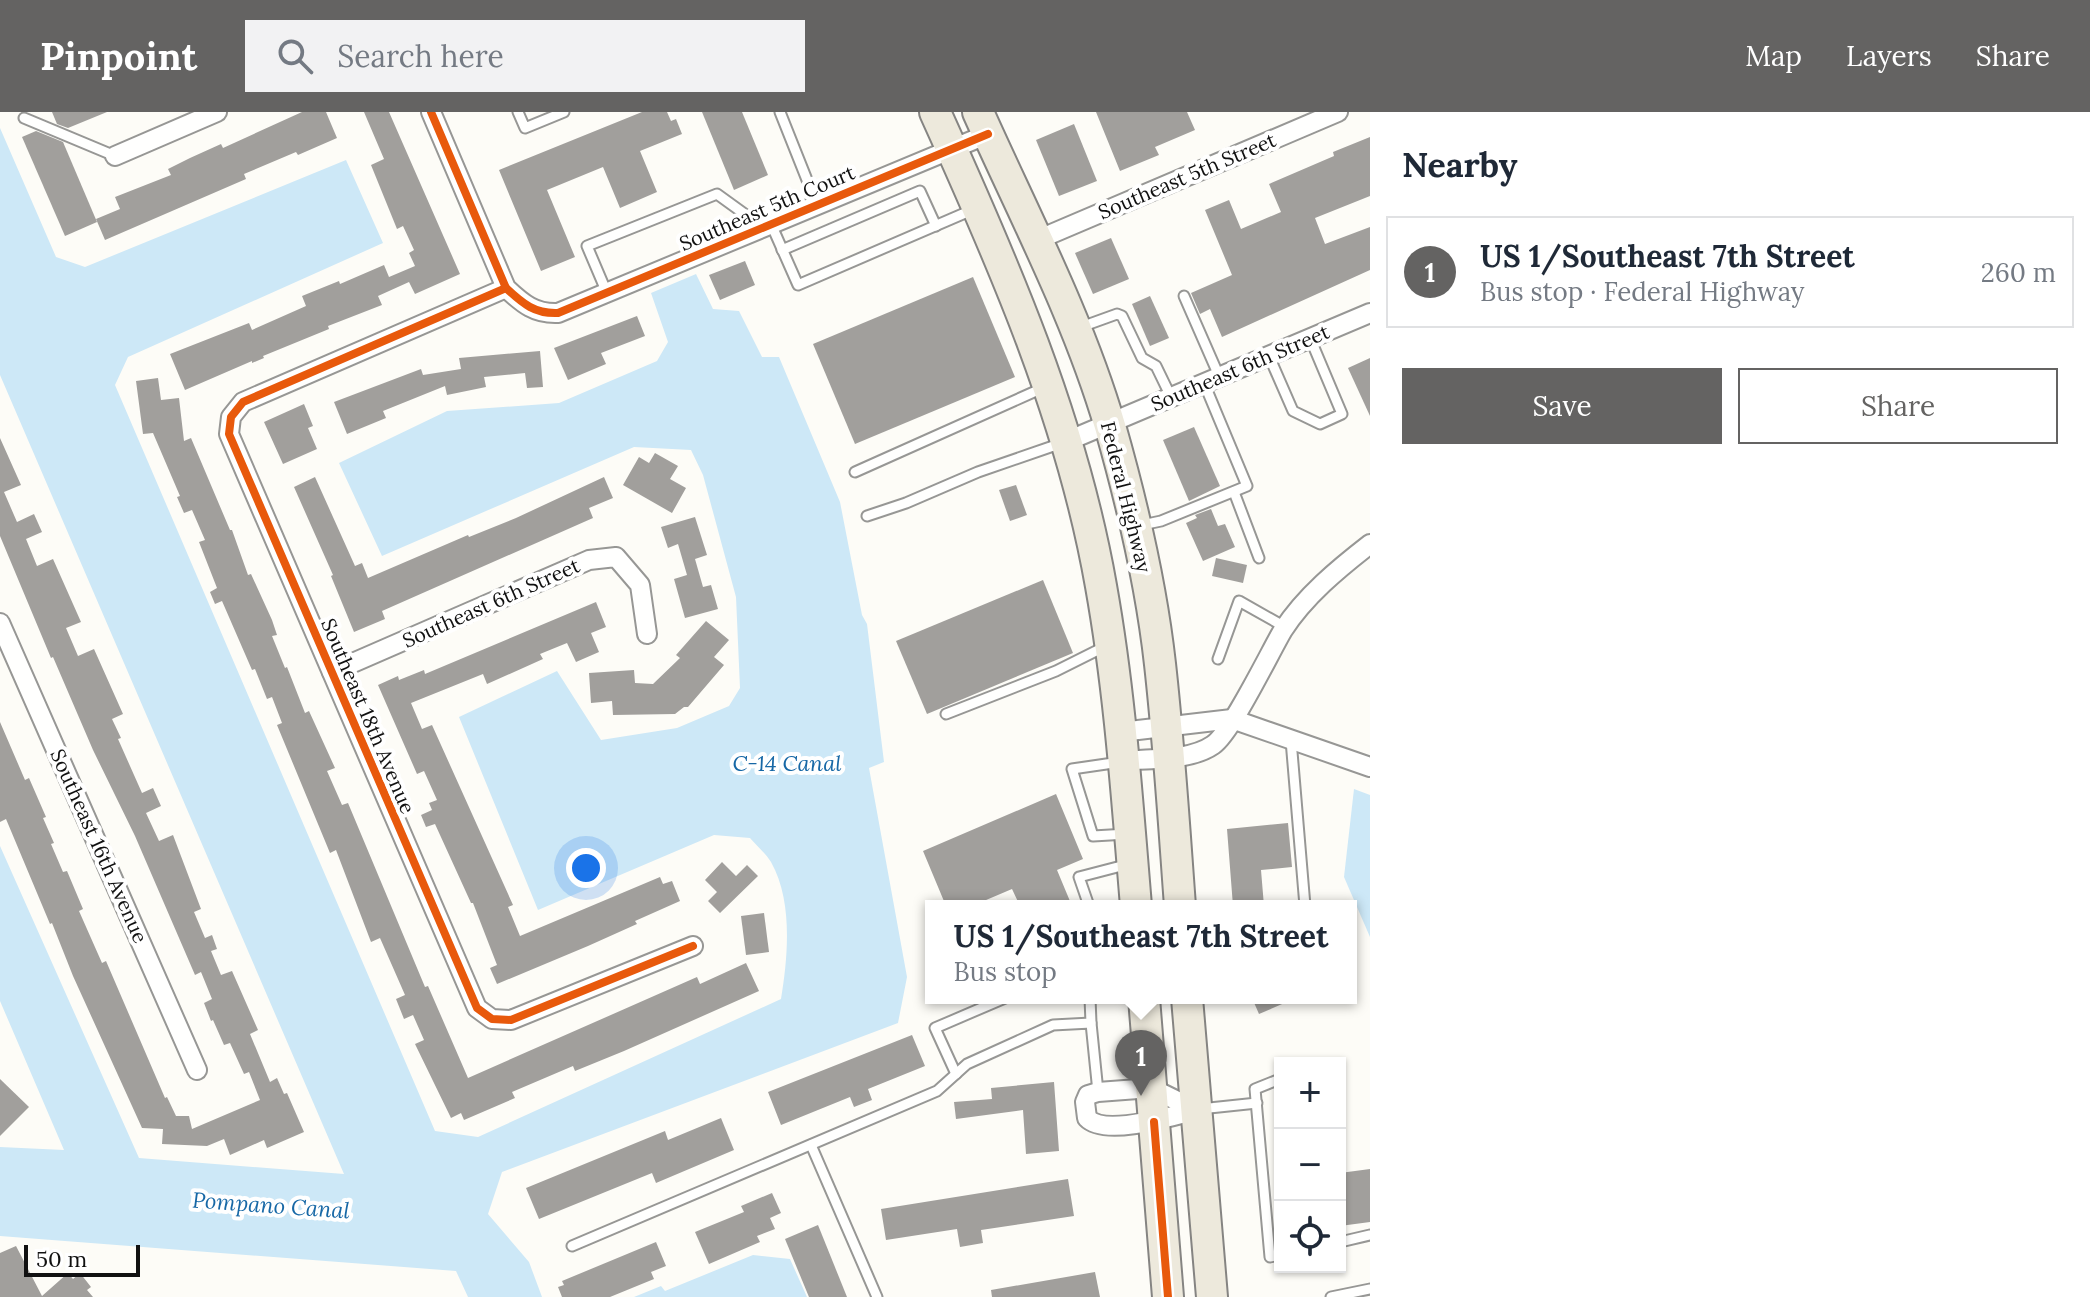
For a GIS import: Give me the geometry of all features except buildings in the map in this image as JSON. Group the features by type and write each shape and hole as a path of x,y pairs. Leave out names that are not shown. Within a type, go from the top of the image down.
{"main road":[{"path":"935,112 1026,322 1065,442 1101,585 1122,747 1135,900"},
{"name":"Federal Highway","path":"983,123 1037,240 1109,423 1135,527 1160,662 1180,900"},
{"path":"1144,1004 1168,1297"},
{"path":"1187,1004 1212,1297"}],"street":[{"path":"115,156 217,112"},
{"path":"431,112 506,288"},
{"name":"Southeast 5th Street","path":"1037,240 1338,112"},
{"name":"Southeast 5th Court","path":"506,288 523,304 541,313 558,313 952,149 983,123"},
{"name":"Southeast 18th Avenue","path":"506,288 243,402 231,417 229,434 477,1008 492,1019 511,1020 693,946"},
{"name":"Southeast 6th Street","path":"1065,442 1370,313"},
{"path":"1122,747 1168,756 1200,752 1216,743 1224,736 1285,627 1315,592 1370,544"},
{"name":"Southeast 6th Street","path":"332,672 589,560 616,557 640,585 647,634"},
{"name":"Southeast 16th Avenue","path":"0,623 197,1070"},
{"path":"1122,747 1166,726 1232,719 1370,767"},
{"path":"1151,1088 1196,1110 1154,1122 1099,1125 1091,1122 1085,1111 1085,1102 1088,1095 1098,1092 1151,1088"}],"lane":[{"path":"518,112 525,128 564,112"},
{"path":"780,112 817,205"},
{"path":"24,118 115,156"},
{"path":"782,250 920,191 936,226"},
{"path":"607,293 587,246 717,194 746,215 752,232"},
{"path":"771,224 798,285 977,208"},
{"path":"1135,527 1161,521 1247,486 1184,296"},
{"path":"1074,329 1117,314 1122,316 1142,358 1156,366 1171,397"},
{"path":"1269,355 1293,411 1320,424 1342,414 1310,338"},
{"path":"855,472 1048,386"},
{"path":"867,516 1065,442"},
{"path":"1234,492 1259,558"},
{"path":"1218,659 1239,601 1285,627"},
{"path":"946,714 1056,671 1109,645"},
{"path":"1291,740 1304,900"},
{"path":"1122,747 1072,769 1093,836 1131,848"},
{"path":"1087,900 1079,877 1131,848"},
{"path":"956,1074 935,1028 991,1004"},
{"path":"1090,1004 1098,1092"},
{"path":"572,1246 937,1091 967,1064 1053,1025 1091,1023"},
{"path":"1274,1081 1255,1089 1270,1257 1274,1256"},
{"path":"1196,1110 1257,1103"},
{"path":"811,1145 877,1297"},
{"path":"1346,1241 1370,1235"},
{"path":"1331,1297 1370,1289"}],"water":[{"name":"C-14 Canal","path":"0,128 56,257 85,267 346,160 383,243 128,357 115,385 435,1131 478,1137 781,999 787,947 786,911 771,862 750,838 714,835 538,910 459,717 557,671 601,740 677,728 729,706 740,688 736,597 703,475 691,450 634,447 382,556 339,463 447,411 559,403 657,361 668,342 651,293 696,274 713,309 739,311 762,357 779,357 840,502 862,615 867,624 884,762 869,768 907,977 898,1023 502,1172 488,1214 529,1262 542,1297 468,1297 456,1271 0,1236 0,1147 64,1150 0,1001 0,846 139,1158 344,1174 0,375"},
{"path":"1354,789 1370,795 1370,937 1357,900 1354,900 1344,877"},
{"path":"753,1255 790,1259 807,1297 634,1297 661,1286 665,1291"}],"cycle path":[{"path":"431,112 506,288 530,307 550,313 558,313 988,134"},
{"path":"506,288 243,402 231,417 229,434 477,1008 492,1019 511,1020 693,946"},
{"path":"1154,1122 1168,1297"}],"place":[{"name":"US 1/Southeast 7th Street","path":"1141,1096"}],"water label":[{"name":"Pompano Canal","path":"271,1205"}]}
